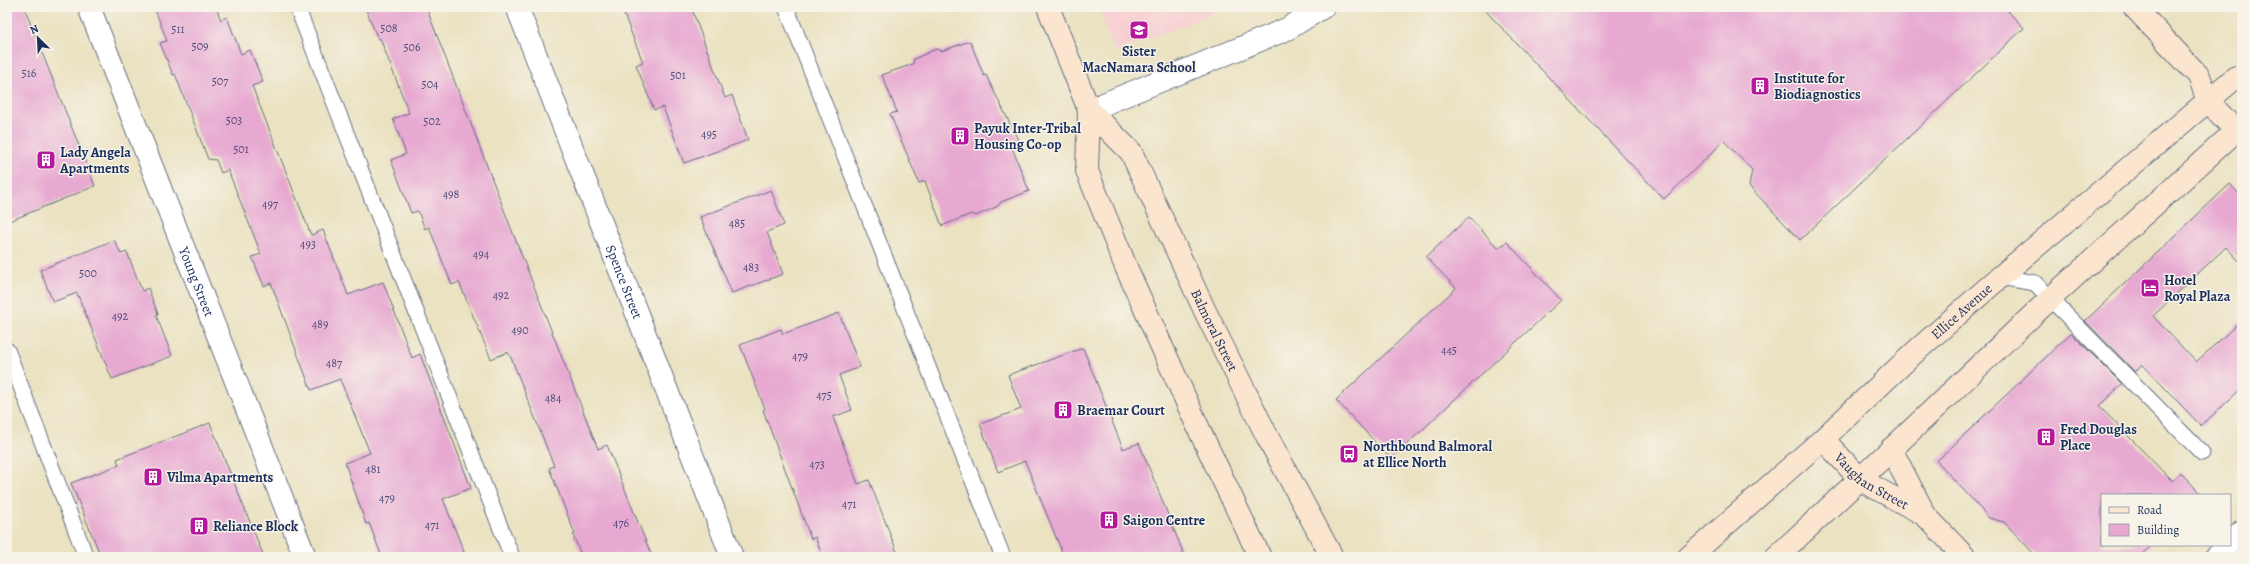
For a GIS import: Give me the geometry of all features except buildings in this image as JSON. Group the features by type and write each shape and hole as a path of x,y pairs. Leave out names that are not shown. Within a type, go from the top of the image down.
{"main road":[{"name":"Balmoral Street","path":"1048,7 1089,110 1131,152 1205,311 1267,436 1332,557"},
{"path":"1776,557 1861,480 1891,449 2051,298 2240,131 2208,101 2199,76 2134,7"},
{"name":"Ellice Avenue","path":"1689,557 1823,439 1914,353 2000,277 2236,77 2242,77"},
{"name":"Balmoral Street","path":"1089,110 1087,171 1126,267 1203,438 1260,557"},
{"name":"Vaughan Street","path":"1823,439 1861,480 1925,515"},
{"name":"Vaughan Street","path":"1891,449 1925,515 1965,557"}],"street":[{"name":"Young Street","path":"89,7 305,557"},
{"name":"Spence Street","path":"517,7 732,557"},
{"path":"1089,110 1286,29 1323,7"},
{"path":"2231,542 2242,532"},
{"path":"2216,557 2227,546"}],"lane":[{"path":"297,7 512,557"},
{"path":"786,7 1003,557"},
{"path":"2000,277 2035,283 2202,453"},
{"path":"7,350 86,557"}],"shaded area":[{"name":"Sister MacNamara School","path":"1098,7 1228,7 1115,52"}],"place":[{"name":"Sister MacNamara School","path":"1139,30"},
{"name":"Institute for Biodiagnostics","path":"1760,86"},
{"name":"Payuk Inter-Tribal Housing Co-op","path":"960,136"},
{"name":"Lady Angela Apartments","path":"46,160"},
{"name":"Hotel Royal Plaza","path":"2150,288"},
{"name":"Braemar Court","path":"1063,410"},
{"name":"Fred Douglas Place","path":"2046,437"},
{"name":"Northbound Balmoral at Ellice North","path":"1349,454"},
{"name":"Vilma Apartments","path":"153,477"},
{"name":"Saigon Centre","path":"1109,520"},
{"name":"Reliance Block","path":"199,526"}]}
